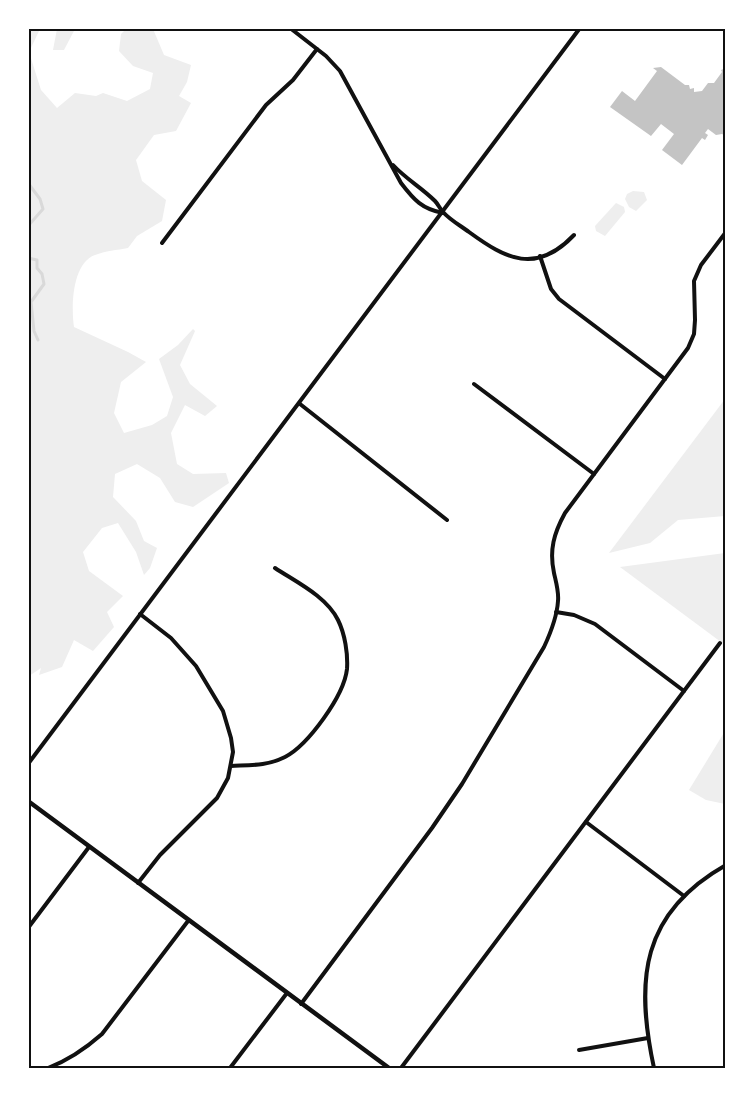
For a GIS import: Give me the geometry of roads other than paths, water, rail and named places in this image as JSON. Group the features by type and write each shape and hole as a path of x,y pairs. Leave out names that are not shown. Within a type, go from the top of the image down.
{"street":[{"path":"290,28 340,71 401,183 412,198 429,210 443,213"},
{"path":"28,764 580,28"},
{"path":"162,243 266,105 293,80 317,49"},
{"path":"390,162 405,178 436,202 443,213 504,255 528,259 540,256 554,251 574,235"},
{"path":"301,1004 426,837 462,784 544,646 554,626 558,601 551,556 557,527 565,513 688,348 694,334 694,281 700,265 726,232"},
{"path":"540,256 551,289 559,299 665,379"},
{"path":"474,384 594,474"},
{"path":"300,404 447,520"},
{"path":"231,766 257,766 270,763 295,751 310,736 336,699 347,670 346,651 338,620 327,605 314,594 275,568"},
{"path":"556,612 574,615 595,624 684,690"},
{"path":"138,883 160,855 217,798 228,778 233,752 227,723 196,666 171,638 140,615"},
{"path":"400,1068 720,643"},
{"path":"28,801 389,1068"},
{"path":"586,822 684,896"},
{"path":"28,928 89,847"},
{"path":"654,1068 643,997 649,955 665,920 684,896 708,875 726,865"},
{"path":"48,1068 68,1060 102,1034 188,921"},
{"path":"230,1068 286,993"},
{"path":"579,1050 648,1038"}],"waterway":[{"path":"28,183 40,199 43,209 28,226"},
{"path":"28,258 37,260 37,268 42,274 44,284 31,302 34,331 38,340"}]}
